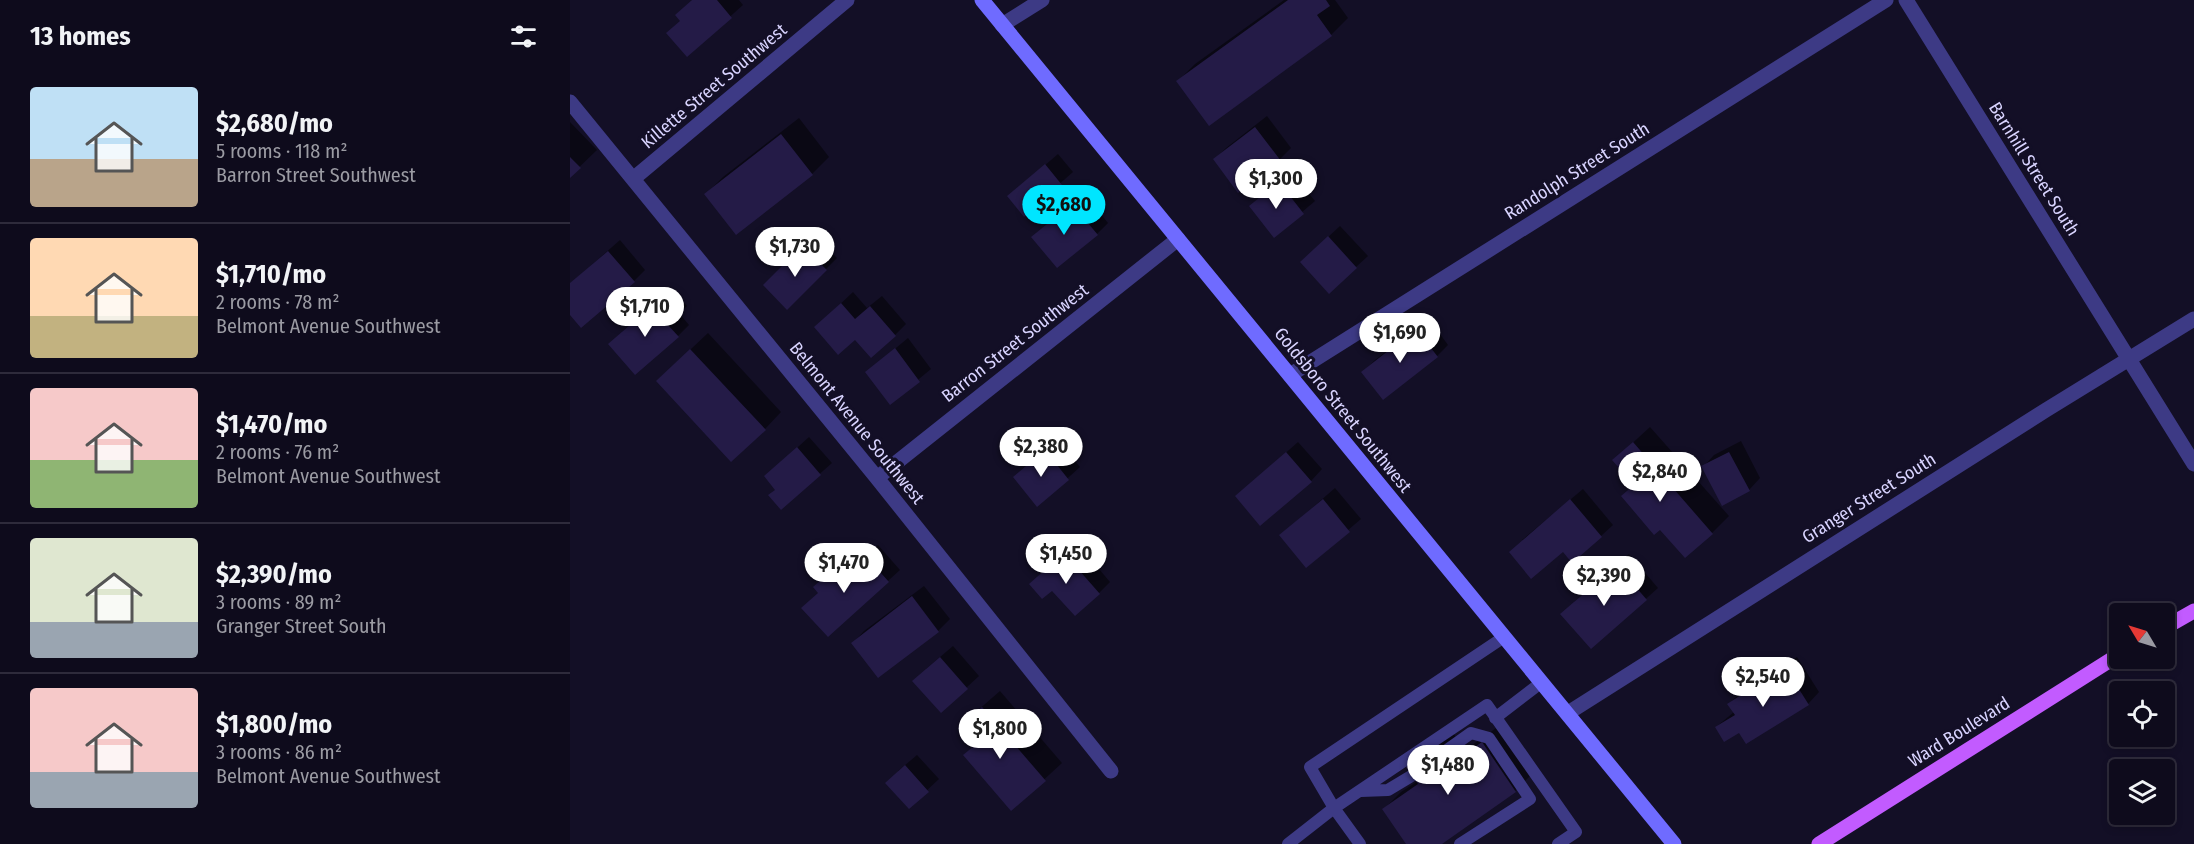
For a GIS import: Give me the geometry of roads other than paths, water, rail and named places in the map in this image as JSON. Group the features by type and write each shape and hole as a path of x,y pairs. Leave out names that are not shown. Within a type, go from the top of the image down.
{"main road":[{"path":"2175,622 2194,611"},
{"name":"Ward Boulevard","path":"1819,844 2109,661"}],"street":[{"name":"Killette Street Southwest","path":"633,179 847,0"},
{"name":"Goldsboro Street Southwest","path":"982,0 1674,844"},
{"path":"1002,25 1042,0"},
{"name":"Randolph Street South","path":"1290,375 1886,0"},
{"name":"Barnhill Street South","path":"1906,0 2194,464"},
{"name":"Belmont Avenue Southwest","path":"570,102 877,478 1111,771"},
{"name":"Barron Street Southwest","path":"877,478 1178,239"},
{"name":"Granger Street South","path":"1568,713 2194,320"}],"lane":[{"path":"1360,844 1334,808 1310,767 1504,637"},
{"path":"1495,718 1542,682"},
{"path":"1288,844 1334,808 1487,705 1576,832 1558,844"},
{"path":"1440,755 1471,733 1489,738 1530,800 1460,844"},
{"path":"1360,791 1388,790 1413,775"}]}
